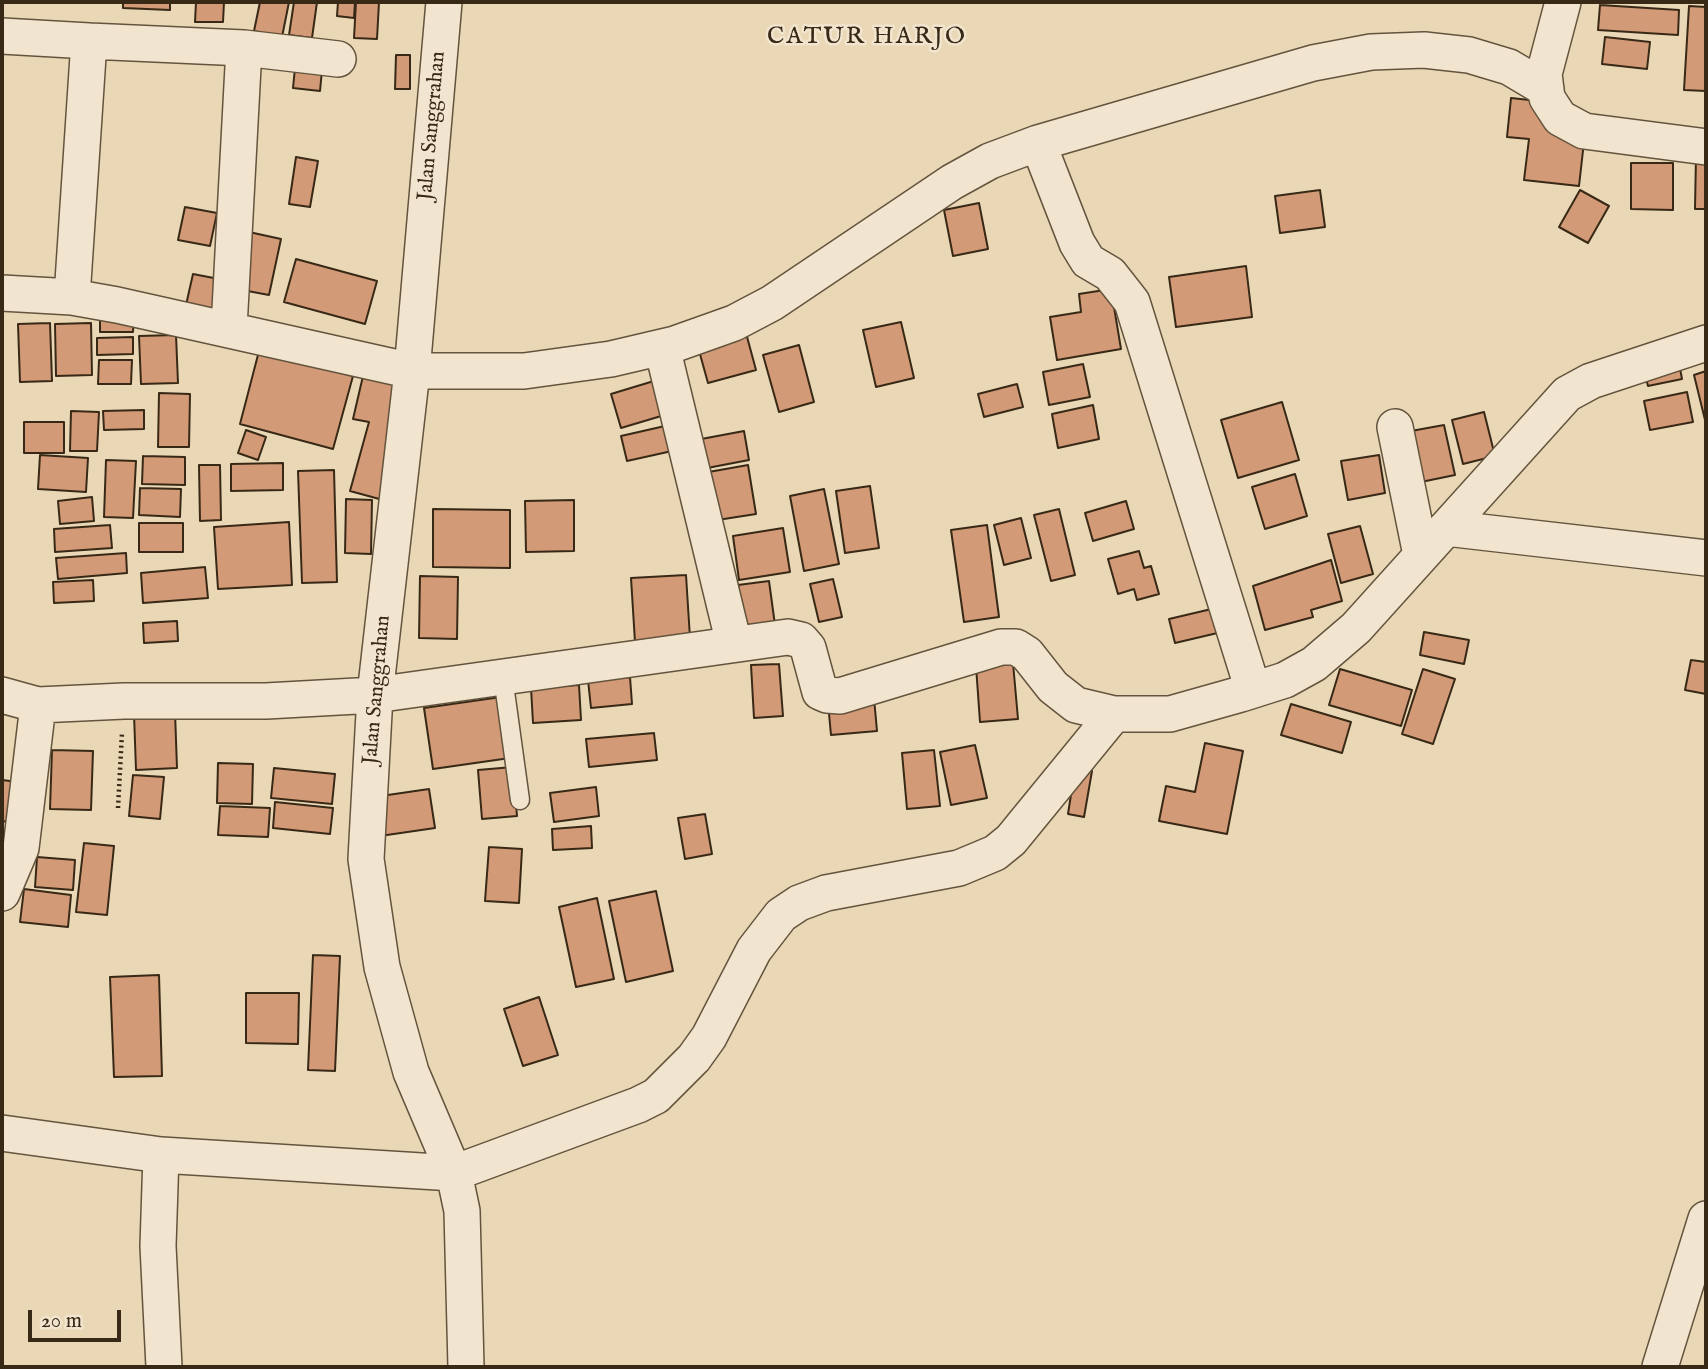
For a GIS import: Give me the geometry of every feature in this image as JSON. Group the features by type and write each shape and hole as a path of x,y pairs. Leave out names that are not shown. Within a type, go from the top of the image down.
{"street":[{"name":"Jalan Sanggrahan","path":"444,2 412,371 375,695 366,859 382,967 411,1072 454,1173 462,1211 466,1367"},
{"path":"1563,2 1544,74 1546,89 1559,118 1584,131 1706,147"},
{"path":"2,36 244,48 338,59"},
{"path":"72,297 89,41"},
{"path":"229,328 244,48"},
{"path":"2,293 72,297 229,328 412,371 524,371 611,359 662,347 734,323 772,303 951,182 990,161 1038,143 1313,63 1371,52 1424,50 1469,55 1509,67 1546,89"},
{"path":"1038,143 1077,243 1088,261 1110,274 1132,302 1253,690"},
{"path":"2,695 38,705 124,701 266,701 375,695 788,637 801,640 808,648 820,692 840,696 1001,648 1016,648 1027,654 1053,687 1076,705 1114,714 1170,714 1285,680 1314,664 1356,628 1567,394 1591,381 1706,343"},
{"path":"662,347 734,644"},
{"path":"1395,427 1421,555"},
{"path":"1446,528 1706,558"},
{"path":"2,893 21,848 38,705"},
{"path":"2,1133 161,1155 454,1173 656,1097 694,1058 709,1037 754,950 781,915 799,903 826,893 958,868 995,853 1011,840 1114,714"},
{"path":"161,1155 158,1246 164,1367"},
{"path":"1660,1367 1706,1219"}],"lane":[{"path":"503,677 520,800"}],"path":[{"path":"118,808 124,701"}],"building":[{"path":"123,2 170,2 170,10 123,8"},
{"path":"196,2 224,2 223,22 195,22"},
{"path":"260,2 289,2 282,37 254,31"},
{"path":"294,2 317,2 312,38 289,35"},
{"path":"338,2 355,2 354,18 337,16"},
{"path":"356,2 379,2 377,39 354,38"},
{"path":"1600,5 1679,10 1678,35 1598,30"},
{"path":"1689,6 1706,7 1706,91 1684,90"},
{"path":"1605,37 1650,42 1647,69 1602,64"},
{"path":"396,55 410,55 410,89 395,89"},
{"path":"295,68 322,70 320,91 293,88"},
{"path":"1511,98 1548,102 1546,129 1585,133 1579,186 1524,180 1529,139 1507,137"},
{"path":"1696,155 1706,156 1706,209 1695,209"},
{"path":"296,157 318,161 310,207 289,204"},
{"path":"1631,163 1673,163 1673,210 1631,209"},
{"path":"1320,190 1325,227 1280,233 1275,196"},
{"path":"1580,190 1609,206 1588,243 1559,227"},
{"path":"979,203 988,249 953,256 944,210"},
{"path":"185,207 217,213 210,246 178,240"},
{"path":"249,232 281,239 269,295 237,289"},
{"path":"296,259 377,281 365,324 284,302"},
{"path":"1246,266 1252,317 1176,327 1169,277"},
{"path":"193,274 224,280 217,311 186,305"},
{"path":"1111,289 1121,349 1057,360 1050,317 1081,312 1079,294"},
{"path":"100,315 134,315 133,332 100,332"},
{"path":"901,322 914,378 876,387 863,330"},
{"path":"50,323 52,381 20,382 18,324"},
{"path":"91,323 92,375 56,376 55,324"},
{"path":"746,333 756,370 708,383 698,347"},
{"path":"176,335 178,383 141,384 139,336"},
{"path":"133,337 133,354 97,355 97,338"},
{"path":"799,345 814,402 779,412 763,355"},
{"path":"259,351 353,376 333,449 240,424"},
{"path":"99,360 132,360 131,384 98,384"},
{"path":"1679,363 1682,379 1648,386 1644,371"},
{"path":"1083,364 1090,397 1049,405 1043,372"},
{"path":"1706,371 1706,424 1694,375"},
{"path":"363,376 406,385 383,500 350,491 369,422 353,419"},
{"path":"667,377 678,411 621,428 611,394"},
{"path":"1017,384 1023,407 984,417 978,394"},
{"path":"1687,392 1693,422 1650,430 1644,401"},
{"path":"159,393 190,394 189,447 158,447"},
{"path":"1282,402 1299,460 1238,478 1221,420"},
{"path":"1093,405 1099,439 1058,448 1052,414"},
{"path":"144,410 144,429 104,430 103,411"},
{"path":"71,411 99,412 97,451 70,451"},
{"path":"1484,412 1495,456 1463,464 1452,420"},
{"path":"24,422 64,422 64,453 24,453"},
{"path":"1444,425 1455,475 1421,482 1411,431"},
{"path":"665,426 672,451 627,461 621,436"},
{"path":"246,430 266,437 258,460 238,453"},
{"path":"744,431 749,460 702,469 696,440"},
{"path":"40,455 88,458 86,492 38,489"},
{"path":"1379,455 1385,493 1348,500 1341,461"},
{"path":"143,456 185,457 185,485 142,484"},
{"path":"106,460 136,461 133,518 104,517"},
{"path":"283,463 283,490 231,491 231,464"},
{"path":"199,465 220,465 221,520 200,521"},
{"path":"748,465 756,514 711,521 703,473"},
{"path":"334,470 337,582 302,583 298,471"},
{"path":"1295,474 1307,516 1265,529 1252,487"},
{"path":"870,486 879,548 845,553 836,491"},
{"path":"140,488 181,489 180,517 139,515"},
{"path":"824,489 839,564 804,571 790,496"},
{"path":"92,497 94,521 60,524 58,501"},
{"path":"346,499 372,500 371,554 345,553"},
{"path":"574,500 574,551 526,552 525,501"},
{"path":"1126,501 1134,529 1093,541 1085,513"},
{"path":"433,509 510,510 510,568 433,567"},
{"path":"1059,509 1075,575 1051,581 1034,515"},
{"path":"1021,518 1031,558 1004,565 994,525"},
{"path":"289,522 292,585 218,589 214,527"},
{"path":"139,523 183,523 183,552 139,552"},
{"path":"110,525 112,548 55,552 54,529"},
{"path":"987,525 999,617 964,622 951,530"},
{"path":"1360,526 1373,574 1341,583 1328,534"},
{"path":"783,528 790,572 739,580 733,536"},
{"path":"1139,551 1144,568 1151,566 1159,594 1137,600 1134,589 1118,594 1108,559"},
{"path":"126,553 127,573 58,579 56,558"},
{"path":"1331,560 1342,601 1311,610 1313,617 1265,630 1253,586"},
{"path":"205,567 208,598 143,603 141,573"},
{"path":"686,575 690,638 635,642 631,578"},
{"path":"420,576 458,577 457,639 419,638"},
{"path":"833,579 842,617 819,622 810,584"},
{"path":"93,580 94,601 54,603 53,582"},
{"path":"769,581 775,625 745,630 738,585"},
{"path":"1220,607 1226,631 1175,643 1169,619"},
{"path":"177,621 178,641 144,643 143,623"},
{"path":"1424,632 1469,640 1464,664 1420,655"},
{"path":"1691,660 1706,662 1706,694 1685,690"},
{"path":"1013,663 1018,719 980,722 976,666"},
{"path":"779,664 783,716 754,718 751,665"},
{"path":"1340,669 1412,690 1401,726 1329,705"},
{"path":"1423,669 1455,679 1433,744 1402,734"},
{"path":"630,677 632,704 591,708 588,680"},
{"path":"579,685 581,720 533,723 531,688"},
{"path":"501,697 510,758 433,769 424,708"},
{"path":"874,698 877,731 831,735 828,703"},
{"path":"1291,704 1351,722 1342,753 1281,735"},
{"path":"175,712 177,768 136,770 134,714"},
{"path":"654,733 657,760 589,767 586,739"},
{"path":"1205,743 1243,751 1227,834 1159,821 1166,786 1195,792"},
{"path":"975,745 987,798 951,805 940,752"},
{"path":"52,750 93,751 91,810 50,809"},
{"path":"934,750 940,806 907,809 902,753"},
{"path":"218,763 253,764 252,804 217,803"},
{"path":"513,767 517,816 482,819 478,770"},
{"path":"274,768 335,774 332,804 271,798"},
{"path":"1075,769 1092,771 1084,817 1068,814"},
{"path":"133,775 164,777 160,819 129,816"},
{"path":"2,780 26,783 20,824 2,821"},
{"path":"596,787 599,816 554,822 550,793"},
{"path":"429,789 435,828 380,836 374,797"},
{"path":"275,802 333,808 330,834 273,828"},
{"path":"220,806 270,808 268,837 218,835"},
{"path":"705,814 712,854 685,859 678,818"},
{"path":"591,826 592,848 553,850 552,829"},
{"path":"84,843 114,846 107,915 76,912"},
{"path":"489,847 522,849 519,903 485,901"},
{"path":"37,857 75,860 73,890 35,887"},
{"path":"24,889 71,895 68,927 20,922"},
{"path":"656,891 673,971 626,982 609,901"},
{"path":"597,898 614,979 576,987 559,907"},
{"path":"313,955 340,956 335,1071 308,1070"},
{"path":"159,975 162,1076 114,1077 110,977"},
{"path":"246,993 299,993 298,1044 246,1043"},
{"path":"539,997 558,1055 523,1066 504,1009"}],"district":[{"name":"CATUR HARJO","path":"867,38"}]}
